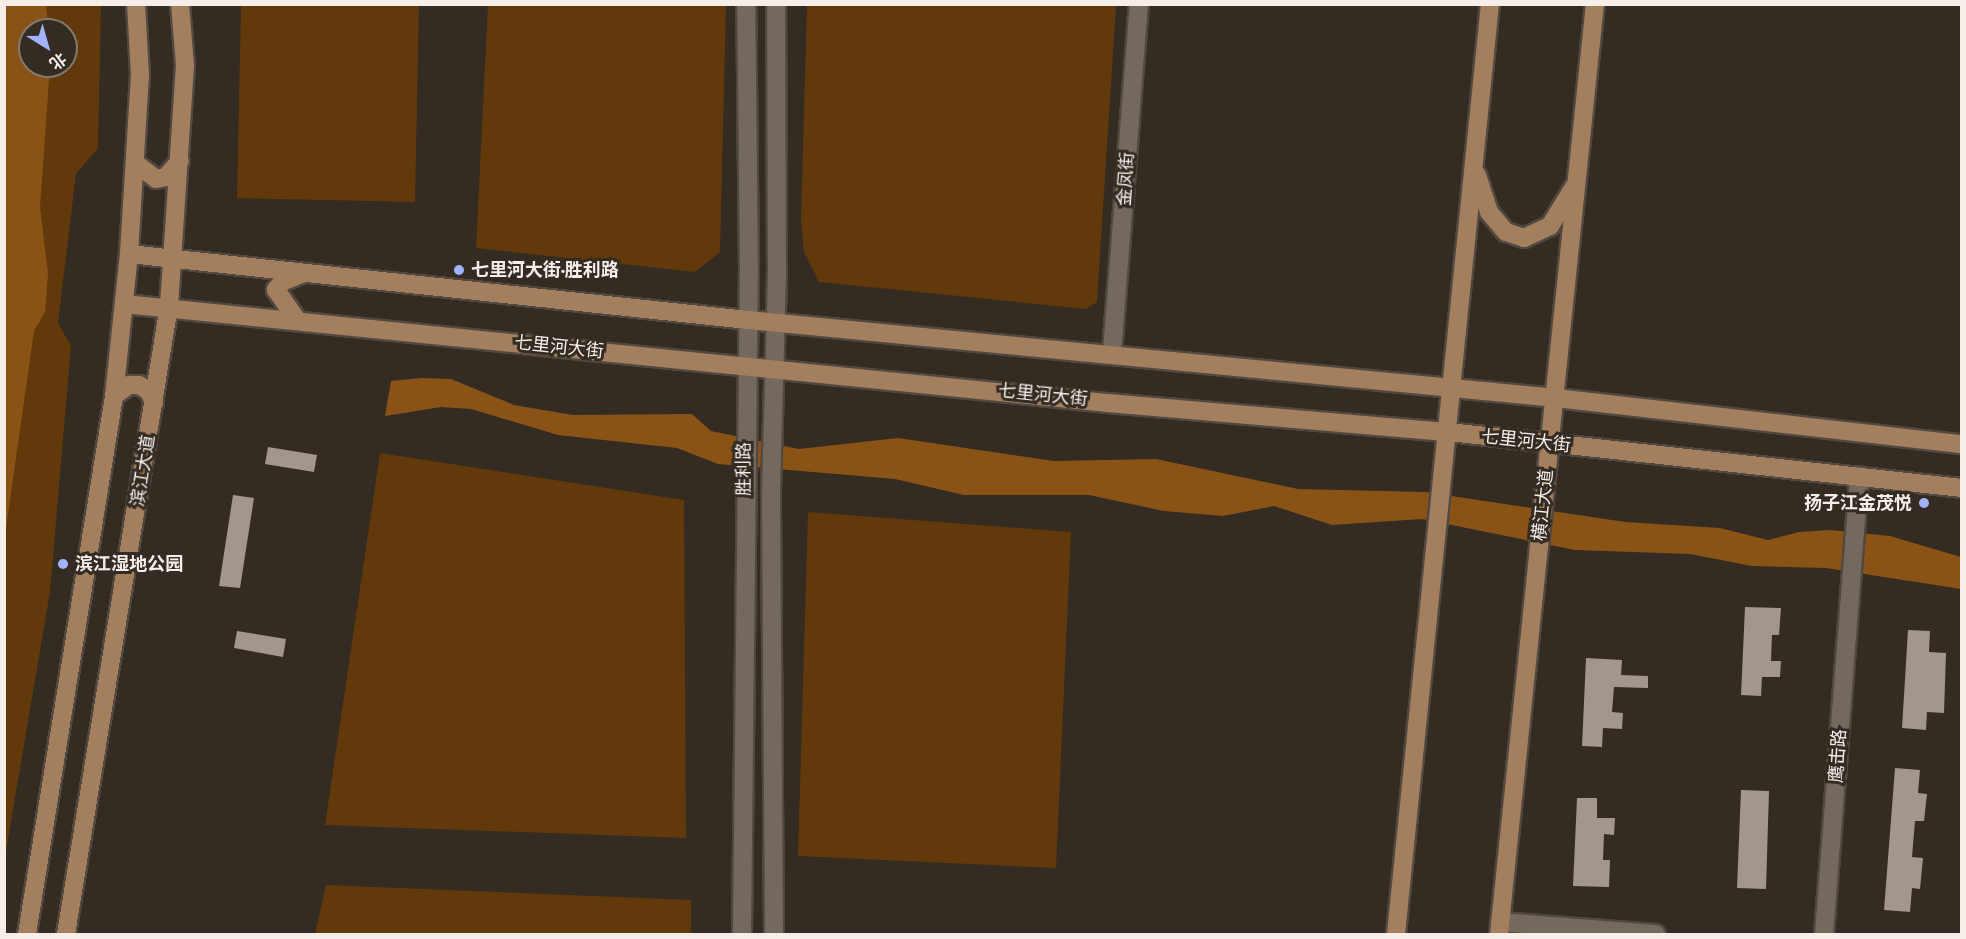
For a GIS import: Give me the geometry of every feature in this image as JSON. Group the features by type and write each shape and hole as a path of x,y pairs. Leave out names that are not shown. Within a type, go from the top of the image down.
{"main road":[{"path":"27,934 114,396 129,254 140,75 136,4"},
{"name":"滨江大道","path":"66,934 169,306 185,66 180,4"},
{"path":"1396,934 1449,432 1490,4"},
{"name":"横江大道","path":"1499,928 1549,444 1556,398 1595,4"},
{"path":"135,163 145,174 156,178 166,177 180,161"},
{"path":"1474,168 1489,212 1506,232 1524,238 1550,226 1577,181"},
{"path":"129,254 747,320 1113,353 1556,398 1962,444"},
{"path":"297,320 276,290 282,282 304,273"},
{"name":"七里河大街","path":"124,304 169,306 746,366 1449,432 1962,488"},
{"path":"114,396 129,385 139,385 149,391 154,403"}],"street":[{"name":"胜利路","path":"742,934 747,320 746,4"},
{"name":"胜利路","path":"774,934 771,490 776,322 776,4"},
{"name":"金凤街","path":"1113,353 1139,4"},
{"path":"745,175 758,185 775,175"},
{"name":"鹰击路","path":"1824,934 1859,476"},
{"path":"1499,928 1656,934"}],"shaded area":[{"path":"5,4 46,5 48,18 18,18 18,78 49,78 40,207 48,274 45,312 34,331 5,535"},
{"path":"5,5 101,5 98,148 76,174 58,323 71,346 50,592 5,857"},
{"path":"241,5 419,5 415,202 237,198"},
{"path":"488,5 726,5 720,252 695,272 476,248"},
{"path":"807,5 1116,5 1097,302 1086,309 819,282 804,252 801,219"},
{"path":"421,378 451,379 514,405 573,415 692,414 711,431 799,449 898,438 1054,461 1156,459 1298,489 1425,492 1625,522 1720,528 1768,540 1799,532 1830,530 1890,536 1961,557 1961,589 1826,568 1752,566 1690,554 1575,550 1422,519 1332,525 1274,506 1223,516 1164,511 1089,495 964,495 895,479 718,464 677,448 558,435 471,409 441,407 385,416 391,381"},
{"path":"380,453 684,500 686,838 325,825"},
{"path":"808,512 1071,532 1056,868 798,856"},
{"path":"326,885 691,900 691,934 315,934"}],"building":[{"path":"268,447 317,455 314,472 265,464"},
{"path":"233,495 254,498 240,588 219,586"},
{"path":"1745,607 1781,608 1779,635 1772,635 1771,661 1781,661 1780,677 1762,677 1761,696 1741,695"},
{"path":"1908,630 1930,631 1929,652 1946,653 1944,713 1927,712 1926,730 1902,728"},
{"path":"237,631 286,639 283,657 234,648"},
{"path":"1586,658 1622,660 1621,675 1648,676 1648,688 1614,687 1612,712 1623,713 1622,729 1603,728 1602,747 1582,746"},
{"path":"1895,768 1920,770 1918,793 1927,794 1924,821 1915,821 1912,857 1923,858 1920,889 1912,888 1910,912 1884,910"},
{"path":"1741,790 1769,791 1766,889 1737,888"},
{"path":"1577,798 1597,798 1597,818 1615,818 1614,835 1604,834 1603,860 1610,860 1609,887 1573,886"}],"place":[{"name":"七里河大街·胜利路","path":"459,270"},
{"name":"扬子江金茂悦","path":"1924,503"},
{"name":"滨江湿地公园","path":"63,564"}]}
